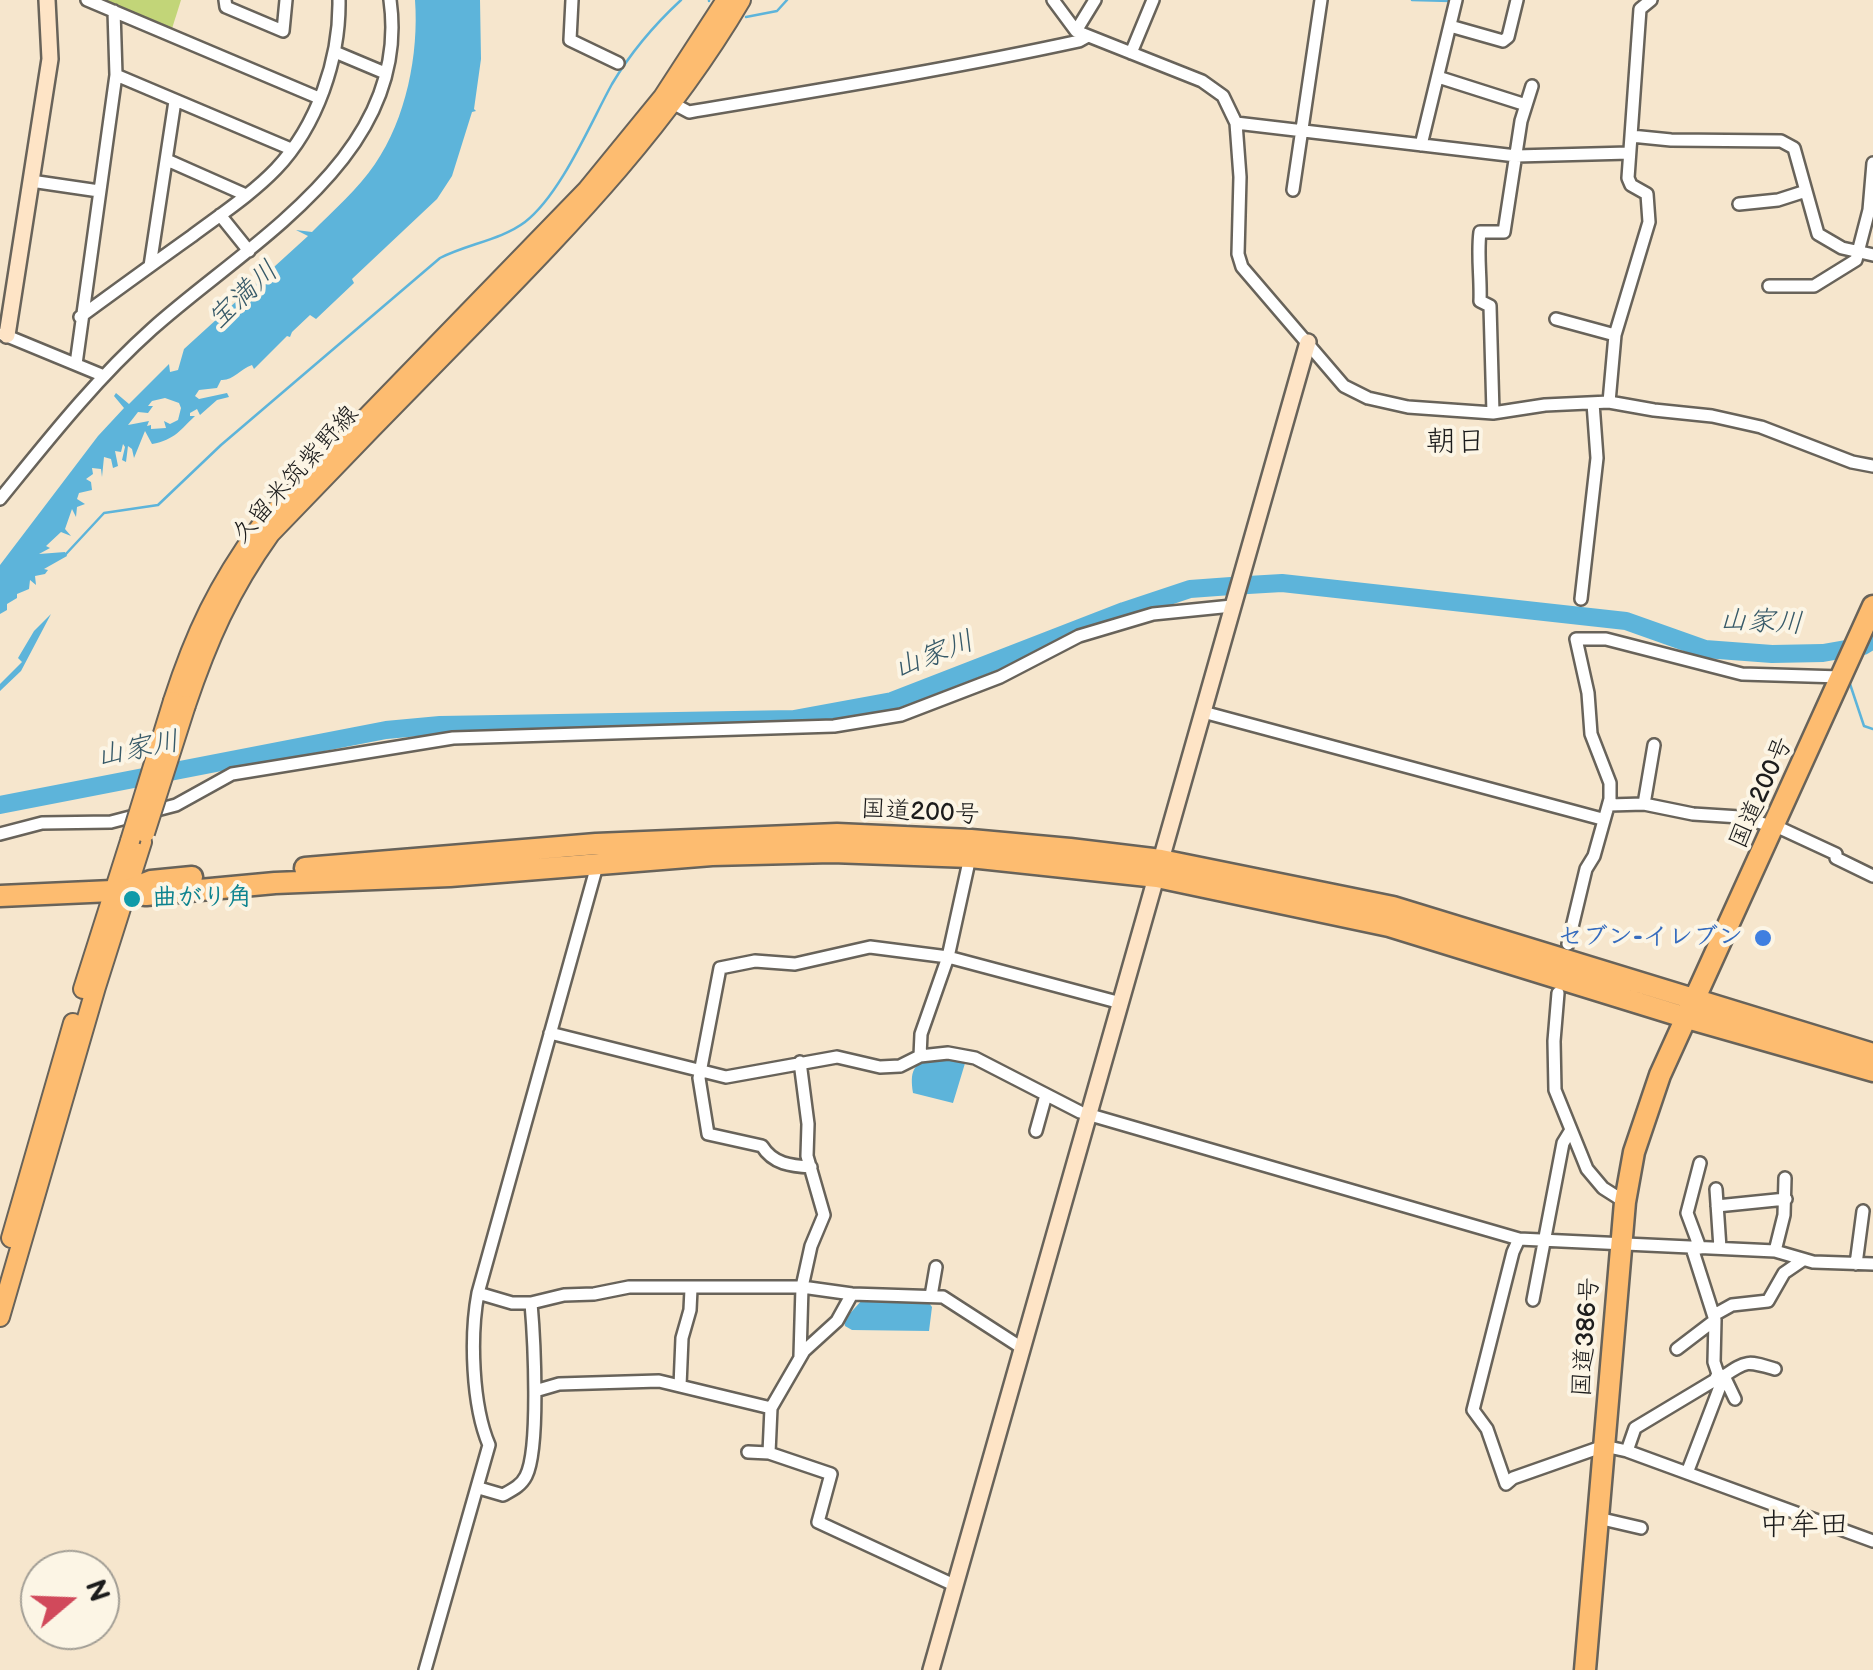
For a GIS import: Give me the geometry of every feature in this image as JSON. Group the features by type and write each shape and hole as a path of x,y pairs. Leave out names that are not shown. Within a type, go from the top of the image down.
{"highway":[{"name":"国道200号","path":"1691,1009 1873,606"},
{"name":"国道200号","path":"119,891 151,881 712,838 837,834 952,839 1290,884 1393,906 1873,1071"},
{"name":"国道200号","path":"0,896 119,891 146,896 294,882 450,876 598,862 812,852 1159,869"},
{"path":"1691,1009 1873,1054"},
{"name":"国道386号","path":"1585,1670 1624,1202 1646,1112 1691,1009"}],"main road":[{"name":"久留米筑紫野線","path":"180,703 190,648 227,572 260,526 587,190 663,96 726,0"},
{"name":"久留米筑紫野線","path":"0,1278 180,703 239,577 270,534 555,243 633,156 674,104 741,0"},
{"name":"久留米筑紫野線","path":"0,1317 119,891"}],"street":[{"path":"47,0 50,58 4,334 104,376"},
{"path":"87,0 319,98"},
{"path":"226,0 226,7 283,30 286,0"},
{"path":"80,318 276,169 307,126 319,98 335,52 338,0"},
{"path":"0,499 79,402 152,328 250,252 345,158 366,123 386,72 390,0"},
{"path":"572,0 570,40 618,63"},
{"path":"1053,0 1082,33 1202,82 1223,96 1236,123 1240,176 1238,254 1250,279 1344,386 1368,398 1408,407 1493,413 1545,405 1609,402 1712,416 1761,427 1852,462 1873,466"},
{"path":"674,104 689,112 979,63 1079,41 1095,0"},
{"path":"1131,53 1153,0"},
{"path":"1294,190 1321,0"},
{"path":"1421,145 1456,0"},
{"path":"1450,26 1503,41 1508,37 1517,0"},
{"path":"1609,402 1615,335 1649,222 1647,194 1628,178 1640,10 1651,0"},
{"path":"76,364 116,75 114,11"},
{"path":"335,52 386,72"},
{"path":"116,75 291,150"},
{"path":"1438,77 1526,104"},
{"path":"1493,413 1490,306 1480,301 1482,271 1478,246 1480,232 1504,232 1532,86"},
{"path":"150,266 176,101"},
{"path":"1236,123 1516,156 1630,153"},
{"path":"1632,136 1781,141 1794,148 1818,234 1842,248 1873,255"},
{"path":"167,160 246,195"},
{"path":"1770,286 1814,286 1856,260 1869,210 1873,163"},
{"path":"31,180 98,191"},
{"path":"1739,204 1806,192"},
{"path":"220,215 250,252"},
{"path":"1556,319 1615,335"},
{"path":"930,1670 1308,342"},
{"path":"1581,599 1597,458 1593,403"},
{"path":"0,834 42,822 111,822 176,806 232,774 453,738 834,726 901,716 1000,677 1079,636 1153,614 1232,606"},
{"path":"1568,944 1609,805 1610,783 1591,734 1588,693 1576,639 1606,639 1742,674 1841,677"},
{"path":"1203,712 1602,819"},
{"path":"1644,804 1654,746"},
{"path":"1609,805 1644,804 1774,826 1873,876"},
{"path":"920,1056 921,1034 948,957 970,857"},
{"path":"425,1670 489,1446 480,1425 474,1335 478,1292 598,862"},
{"path":"811,1167 786,1165 766,1154 762,1146 708,1134 700,1072 720,968 754,961 795,964 870,947 948,957 1121,1003"},
{"path":"1558,993 1555,1090 1587,1169 1603,1188 1624,1202"},
{"path":"550,1033 726,1078 837,1057 880,1067 900,1066 920,1056 948,1053 975,1058 1089,1114 1519,1239 1775,1251 1803,1260 1873,1264"},
{"path":"800,1062 811,1167 824,1215 811,1246 802,1286 800,1357"},
{"path":"1036,1132 1046,1095"},
{"path":"1533,1300 1564,1143 1571,1130"},
{"path":"1700,1163 1687,1213 1714,1318 1714,1362 1735,1399"},
{"path":"1775,1251 1786,1199 1785,1178"},
{"path":"1716,1189 1720,1248"},
{"path":"1717,1206 1786,1199"},
{"path":"1856,1264 1863,1211"},
{"path":"1519,1239 1512,1252 1472,1410 1487,1429 1506,1484 1513,1478 1604,1446 1873,1541"},
{"path":"1677,1349 1732,1306 1768,1301 1784,1273 1803,1260"},
{"path":"931,1296 936,1267"},
{"path":"478,1292 512,1303 531,1304 564,1294 594,1294 629,1287 802,1286 852,1294 943,1297 1022,1348"},
{"path":"680,1386 690,1289"},
{"path":"770,1453 770,1408 800,1357 837,1321 852,1294"},
{"path":"479,1488 502,1495 525,1479 530,1466 535,1391 531,1304"},
{"path":"1627,1451 1635,1428 1721,1375 1750,1361 1775,1369"},
{"path":"1687,1473 1721,1375"},
{"path":"535,1391 559,1384 632,1379 680,1386 770,1408"},
{"path":"748,1452 770,1453 831,1474 818,1522 954,1585"},
{"path":"1598,1518 1641,1528"}],"green space":[{"path":"86,0 181,0 170,35"}],"water":[{"name":"宝満川","path":"415,0 480,0 481,59 476,111 472,112 452,176 437,199 352,279 354,283 316,319 310,315 254,369 252,365 221,380 217,388 199,390 195,396 199,399 227,393 229,397 217,400 200,415 197,409 190,413 195,416 166,440 152,444 145,431 134,458 128,446 126,462 122,460 123,444 121,452 115,451 118,466 113,468 111,459 104,457 102,477 101,469 92,468 93,474 86,479 92,490 79,493 77,499 85,504 77,507 76,517 72,509 65,529 71,536 61,532 46,546 50,548 39,554 65,552 67,556 44,569 48,570 45,574 35,576 36,585 30,580 29,589 17,594 0,614 0,565 98,436 124,408 114,396 116,393 129,404 169,364 170,372 178,370 184,349 308,236 296,230 312,232 375,164 402,107 416,21","holes":["165,398 179,403 178,420 170,424 164,421 166,428 151,429 151,425 147,426 149,421 128,425 138,412 148,413 152,401"]},
{"path":"51,614 21,671 0,691 0,684 22,662 18,658 34,631"},
{"path":"934,1058 966,1060 953,1103 913,1093 914,1070"},
{"path":"863,1299 929,1303 929,1331 852,1330 844,1320"}],"waterway":[{"path":"65,555 104,513 158,505 221,445 440,258 525,222 563,177 627,61 681,0"},
{"path":"746,17 777,11 787,0"},
{"path":"1412,0 1451,1"},
{"name":"山家川","path":"0,805 386,730 440,725 794,719 892,701 1190,589 1282,583 1626,621 1705,649 1823,653 1863,646 1873,640"},
{"path":"1850,684 1864,726 1873,729"}],"place":[{"name":"曲がり角","path":"132,899"},
{"name":"セブン-イレブン","path":"1763,938"}],"district":[{"name":"朝日","path":"1456,443"},
{"name":"中牟田","path":"1804,1526"}]}
